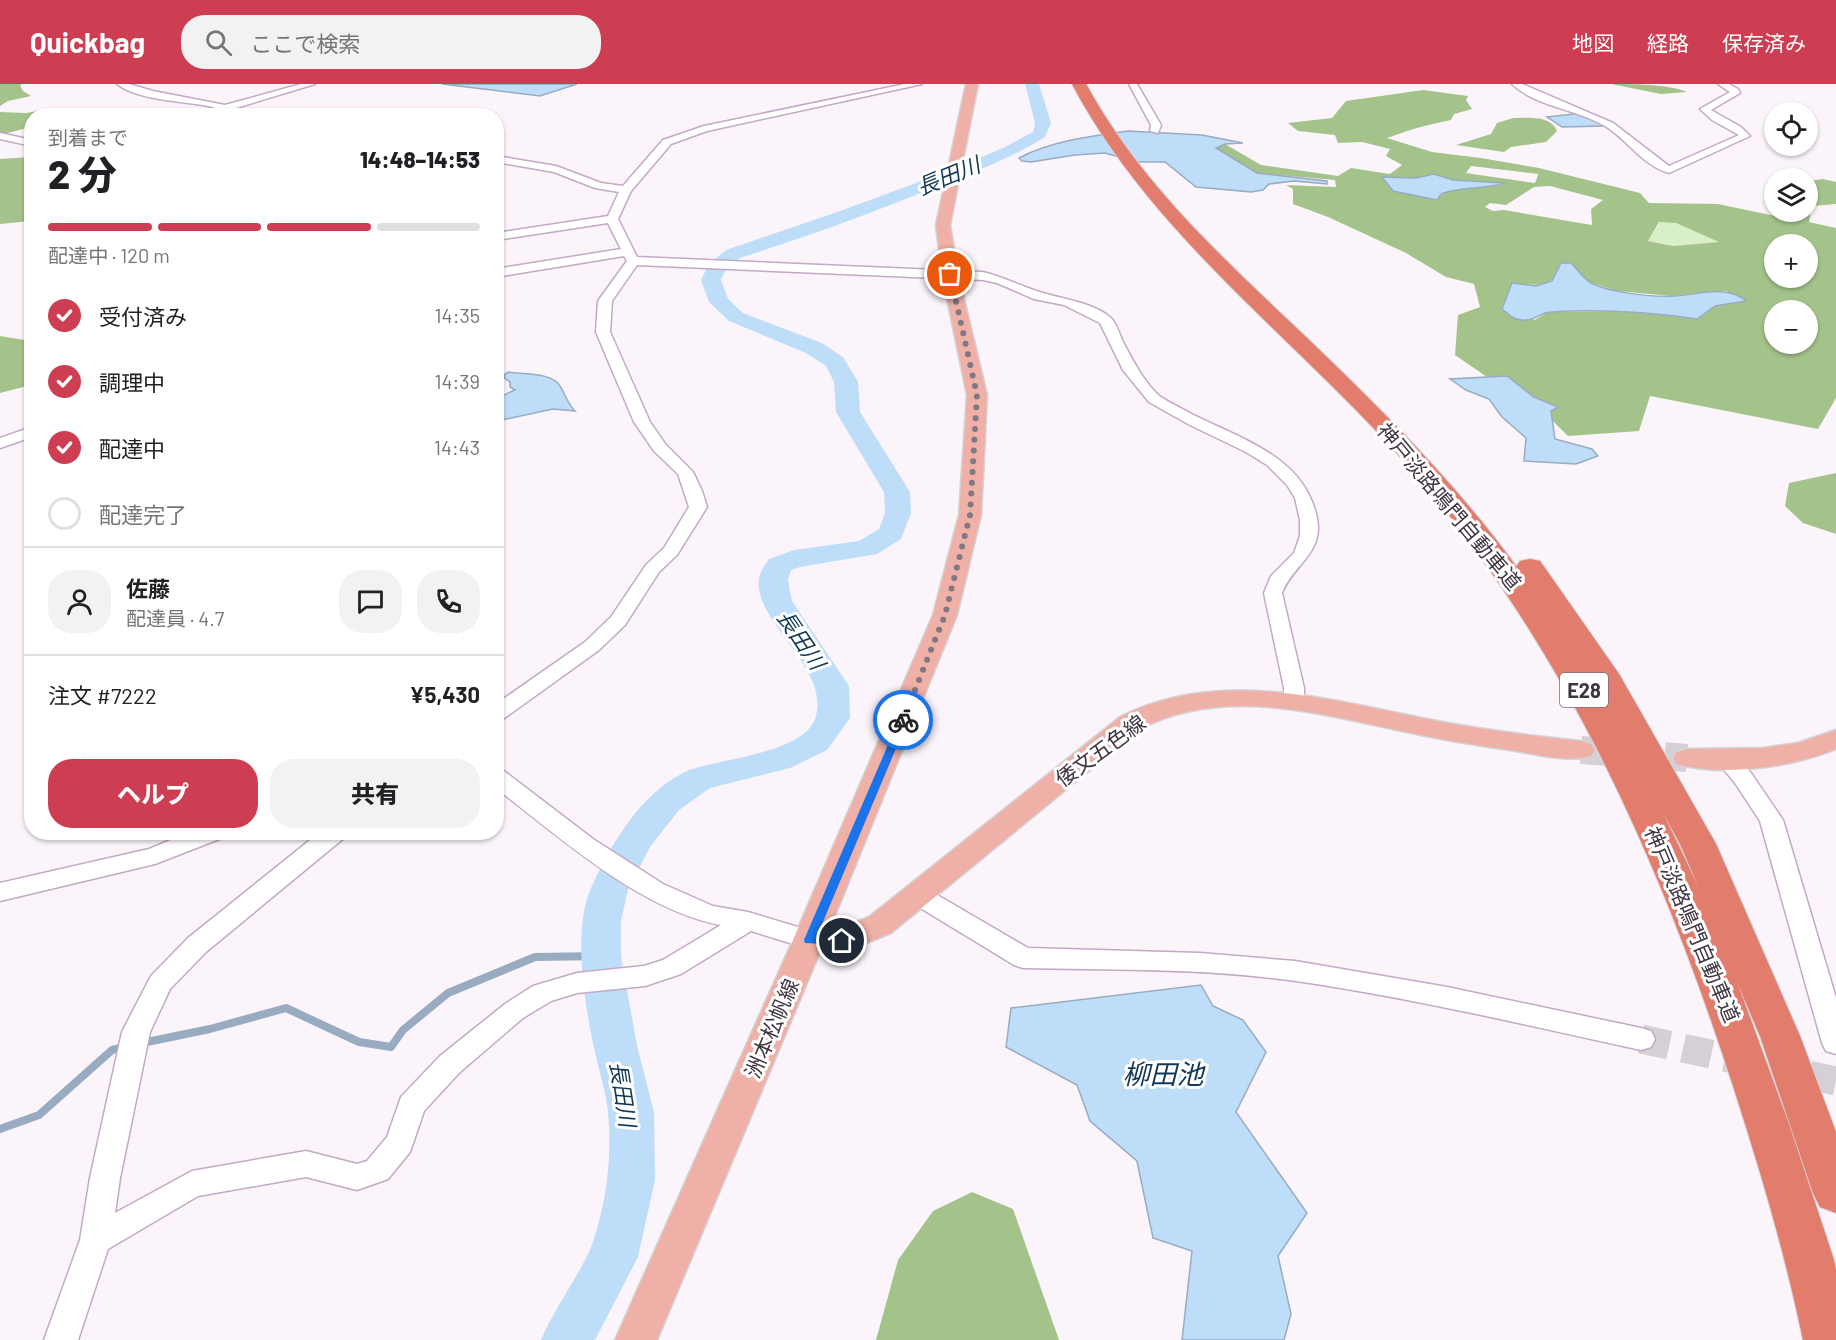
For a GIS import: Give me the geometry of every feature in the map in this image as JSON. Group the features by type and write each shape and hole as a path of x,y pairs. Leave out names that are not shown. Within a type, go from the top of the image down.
{"highway":[{"name":"神戸淡路鳴門自動車道","path":"1080,84 1136,166 1190,236 1374,415 1437,484 1503,564 1575,674 1662,843 1736,1027 1809,1257 1828,1340"},
{"name":"神戸淡路鳴門自動車道","path":"1092,84 1107,125"},
{"name":"神戸淡路鳴門自動車道","path":"1136,166 1395,415 1461,482 1529,566 1604,674 1698,844 1780,1035 1836,1193"}],"main road":[{"name":"洲本松帆線","path":"636,1340 809,940 945,615 970,515 977,395 950,274 943,225 972,84"},
{"name":"倭文五色線","path":"809,940 842,941 880,925 1130,723 1157,710 1189,702 1239,699 1294,702 1503,742 1581,750"},
{"path":"1687,758 1726,760 1779,756 1836,739"}],"street":[{"path":"121,84 152,94 227,107"},
{"path":"224,108 311,84"},
{"path":"612,219 626,190 667,142 704,129 918,84"},
{"path":"1133,84 1156,125 1155,130"},
{"path":"1516,84 1584,111 1612,126 1658,165 1669,170 1744,136 1741,131 1722,123 1705,109 1736,93 1722,84"},
{"path":"0,136 24,141"},
{"path":"504,160 556,169 599,186 626,190"},
{"path":"504,236 612,219"},
{"path":"612,219 631,257"},
{"path":"504,708 592,646 618,621 652,569 672,551 698,507 694,491 685,472 660,448 642,422 603,332 605,301 631,257"},
{"path":"504,272 631,257 983,276 1001,280 1039,296 1068,303 1106,321 1130,370 1154,399 1194,422 1263,455 1294,482 1303,498 1309,520 1309,536 1302,555 1287,568 1278,580 1273,593 1294,688 1294,702"},
{"path":"0,443 24,435"},
{"path":"1726,760 1743,778 1771,820 1836,1043"},
{"path":"504,782 585,845 654,890 708,914 748,921 809,940"},
{"path":"0,892 155,856 194,840"},
{"path":"61,1340 96,1239 105,1178 136,1032 160,983 197,945 326,840"},
{"path":"918,895 1023,958 1200,963 1295,971 1447,997 1641,1039"},
{"path":"96,1239 192,1184 306,1164 357,1177 376,1170 400,1143 411,1105 450,1064 514,1011 543,993 577,983 645,975 672,966 748,921"}],"green space":[{"path":"0,84 23,84 20,85 23,91 31,96 8,101 0,106"},
{"path":"1611,84 1661,86 1687,92 1661,94"},
{"path":"1423,90 1468,96 1466,100 1472,109 1454,114 1451,120 1387,138 1432,152 1539,168 1640,193 1649,203 1718,204 1764,214 1764,222 1809,222 1836,228 1836,398 1818,429 1650,396 1639,431 1568,436 1507,376 1487,377 1455,355 1458,315 1480,307 1474,284 1446,277 1406,253 1328,217 1293,204 1293,189 1286,185 1336,187 1335,180 1257,173 1215,148 1225,144 1261,165 1338,176 1351,168 1390,174 1402,165 1386,156 1390,149 1362,142 1338,143 1335,135 1298,131 1288,123 1332,118 1346,101","holes":["1471,166 1538,174 1538,175 1535,183 1466,173","1434,174 1453,180 1503,184 1449,191 1437,200 1383,178 1416,178","1550,186 1603,200 1591,209 1592,225 1504,210 1493,211 1485,207 1490,203 1506,205 1534,187","1659,222 1676,223 1719,242 1673,246 1648,241","1571,263 1589,282 1617,291 1672,296 1726,291 1745,301 1715,306 1696,319 1630,311 1548,312 1534,320 1512,283 1532,285 1545,283"]},
{"path":"0,112 24,113 24,129 0,135"},
{"path":"1513,118 1544,120 1550,122 1557,131 1546,142 1511,147 1504,152 1456,145 1491,134 1497,123"},
{"path":"24,157 24,222 0,224 0,159"},
{"path":"1818,180 1836,182 1836,204 1818,206"},
{"path":"1660,222 1676,223 1720,242 1673,246 1648,241"},
{"path":"0,336 24,340 24,387 0,393"},
{"path":"1836,473 1836,534 1803,523 1785,506 1789,483"},
{"path":"972,1192 1013,1209 1059,1340 876,1340 898,1260 933,1211"}],"water":[{"path":"442,84 577,84 540,96"},
{"path":"1583,113 1604,126 1562,127 1547,117"},
{"path":"1128,131 1202,135 1243,143 1225,144 1216,148 1257,173 1327,181 1327,184 1294,181 1269,184 1263,190 1251,192 1196,187 1165,162 1136,162 1105,153 1031,162 1022,161 1019,158 1058,143"},
{"path":"1434,174 1453,180 1505,183 1441,194 1437,200 1393,191 1382,177 1416,178"},
{"path":"1561,263 1571,263 1591,283 1620,292 1665,296 1721,292 1730,293 1746,301 1715,306 1697,319 1642,313 1588,311 1547,313 1523,320 1513,317 1502,309 1512,283 1536,286 1552,281"},
{"path":"509,372 551,378 560,386 575,411 553,409 504,420 504,395 515,390 504,378"},
{"path":"1507,376 1534,397 1558,407 1551,411 1555,439 1592,449 1598,456 1576,464 1524,461 1526,438 1502,417 1489,399 1466,390 1450,379"},
{"name":"柳田池","path":"1201,985 1213,1006 1243,1020 1266,1052 1236,1112 1307,1213 1278,1256 1291,1314 1284,1340 1182,1340 1192,1251 1153,1238 1137,1161 1090,1121 1077,1085 1006,1047 1011,1008"}],"waterway":[{"name":"長田川","path":"567,1340 613,1257 631,1180 631,1112 615,1046 601,956 601,921 609,890 634,841 666,802 698,780 778,760 815,742 833,718 833,686 777,601 773,580 779,565 794,559 867,548 891,533 898,513 897,492 848,412 846,382 835,362 814,348 736,317 719,302 711,280 716,268 733,254 849,214 965,170 1026,143 1040,134 1043,123 1032,84"},
{"path":"142,1043 210,1029 286,1008 359,1042 391,1047 403,1030 448,993 535,957 601,956"},
{"path":"0,1129 39,1115 112,1050 124,1047"}],"tunnel":[{"path":"1581,750 1687,758"},
{"path":"1641,1039 1836,1081"}],"way so far":[{"path":"903,720 945,615 970,515 977,395 950,274"}],"route":[{"path":"842,941 809,940 903,720"}]}
